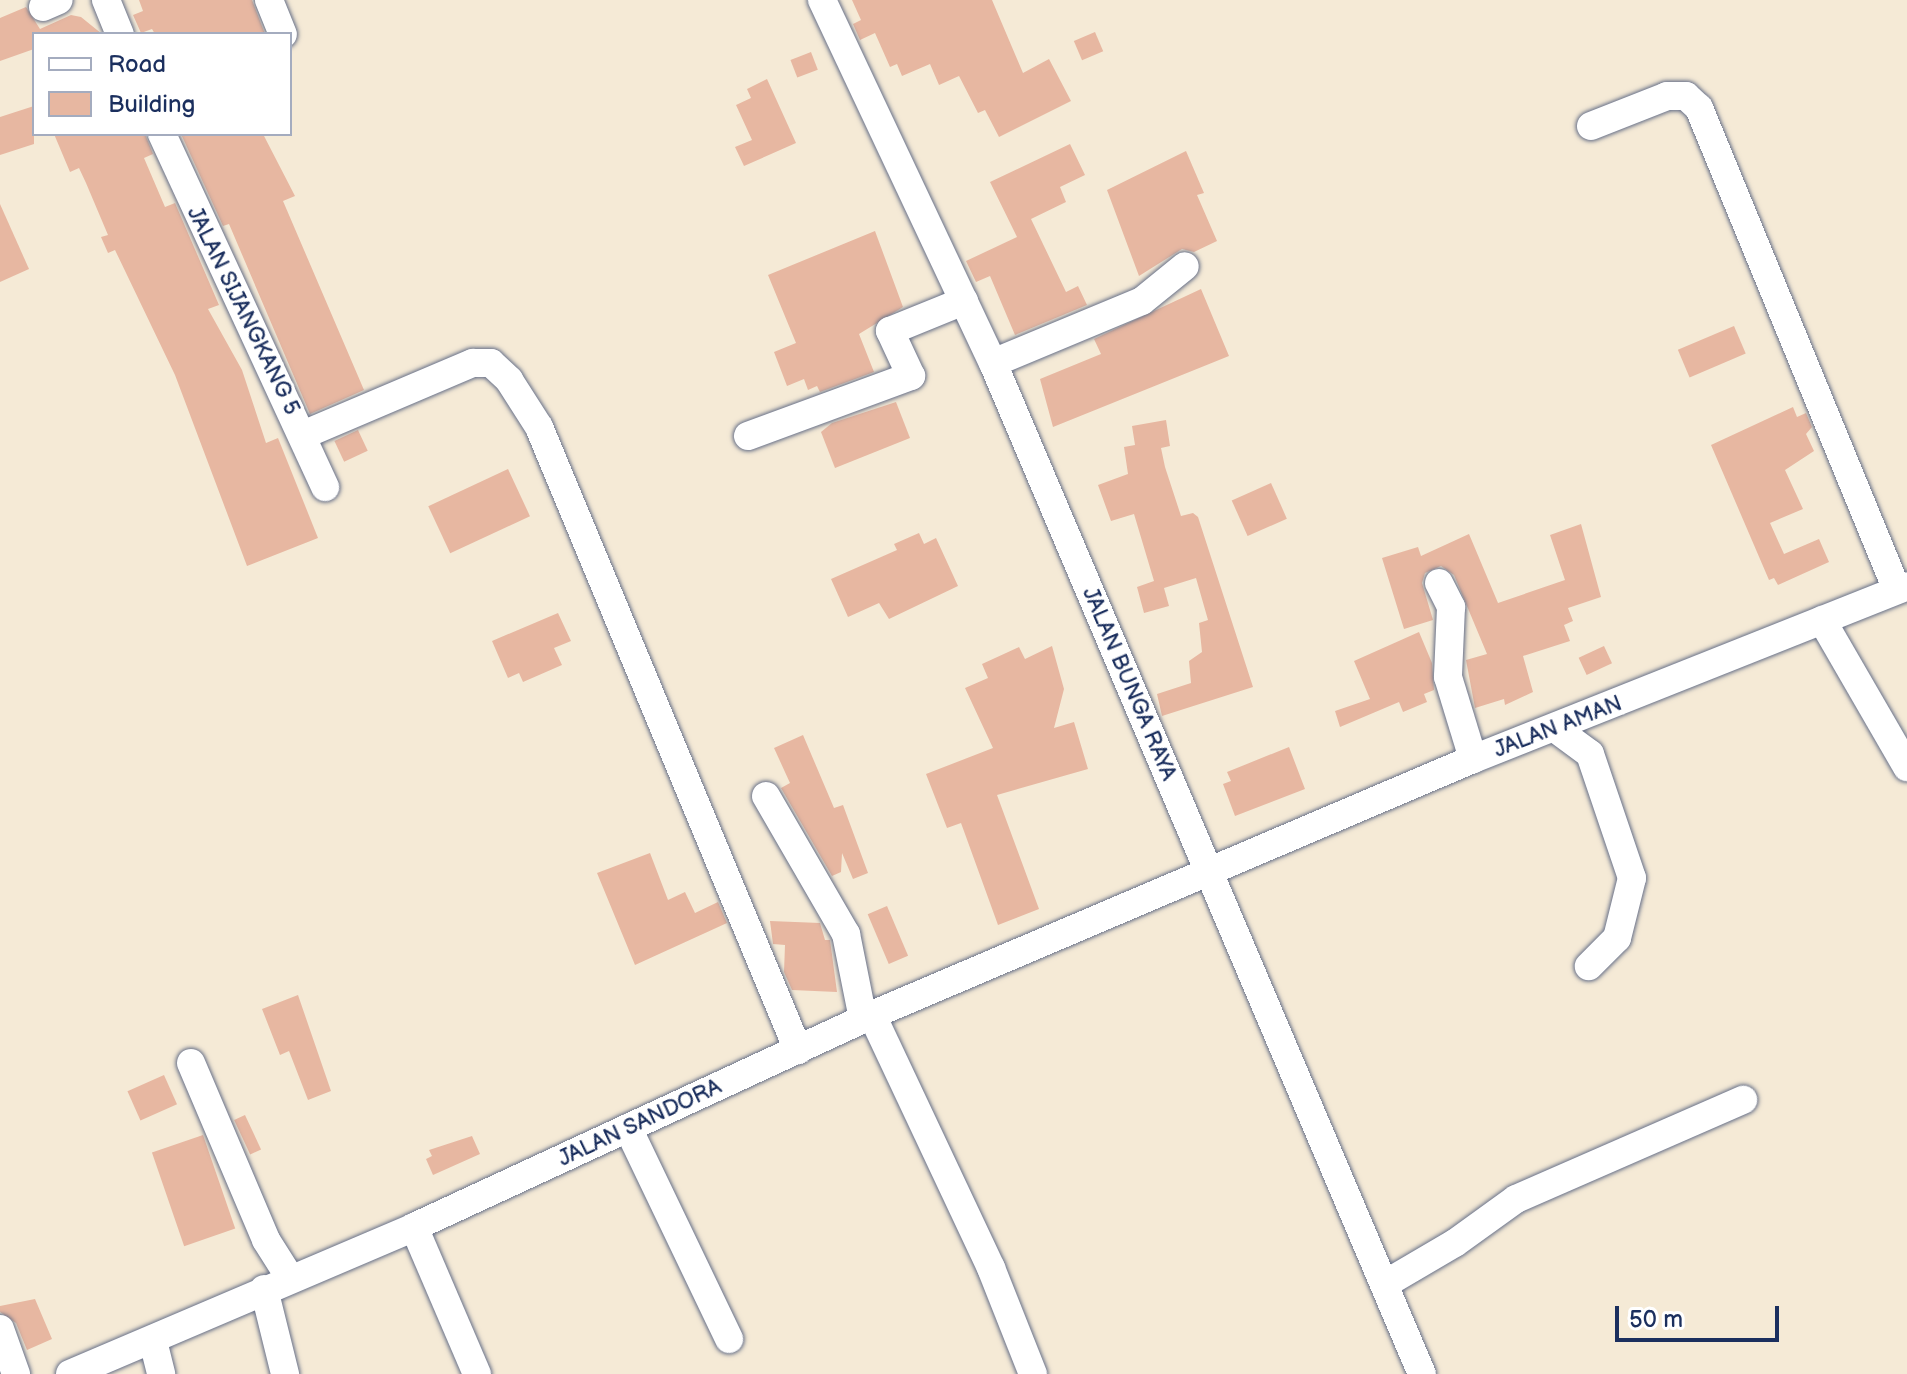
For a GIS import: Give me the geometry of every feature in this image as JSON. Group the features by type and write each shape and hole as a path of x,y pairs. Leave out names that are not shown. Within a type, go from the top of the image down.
{"street":[{"path":"106,0 119,32"},
{"path":"269,0 282,32"},
{"name":"JALAN BUNGA RAYA","path":"822,0 993,363 1422,1374"},
{"path":"1591,126 1667,96 1686,96 1699,108 1902,588"},
{"name":"JALAN SIJANGKANG 5","path":"163,136 325,487"},
{"path":"993,363 1142,301 1185,266"},
{"path":"748,436 911,376 890,331 964,301"},
{"path":"303,435 473,363 491,363 509,380 539,427 798,1050"},
{"path":"1439,583 1451,607 1448,677 1473,759"},
{"name":"JALAN AMAN","path":"1211,875 1473,759 1556,729 1902,588"},
{"path":"1822,620 1907,767"},
{"path":"1556,729 1590,754 1632,878 1617,938 1589,966"},
{"path":"766,796 846,934 868,1017 991,1268 1033,1374"},
{"name":"JALAN SANDORA","path":"70,1374 414,1227 868,1017 1211,875"},
{"path":"191,1063 266,1240 277,1284 285,1374"},
{"path":"1385,1284 1455,1243 1516,1199 1743,1100"},
{"path":"628,1128 729,1339"},
{"path":"414,1227 477,1374"},
{"path":"0,1329 16,1374"},
{"path":"153,1341 161,1374"}],"building":[{"path":"139,0 252,0 264,32 154,32 152,29 141,32 133,15 143,11"},
{"path":"852,0 992,0 1023,73 1049,59 1071,101 999,137 985,110 978,113 959,76 939,85 930,64 902,76 897,64 890,67 875,33 860,40 853,24 861,20"},
{"path":"26,7 40,29 71,15 81,17 100,32 32,32 32,50 0,61 0,18"},
{"path":"1095,32 1103,51 1082,60 1074,41"},
{"path":"811,52 818,70 797,78 790,60"},
{"path":"767,79 796,143 744,166 735,147 752,140 736,105 751,98 747,89"},
{"path":"32,107 34,144 0,155 0,117"},
{"path":"55,136 146,136 153,154 144,158 165,207 175,203 219,305 208,309 242,370 266,443 278,438 318,538 247,566 175,375 115,250 108,253 101,237 108,235 79,168 70,172"},
{"path":"182,136 264,136 295,196 283,201 364,390 310,414 229,224 223,226"},
{"path":"1070,144 1085,175 1060,187 1066,202 1031,219 1066,292 1078,286 1087,305 1015,335 990,276 976,282 966,261 1017,237 990,182"},
{"path":"1186,151 1204,193 1197,195 1217,241 1194,252 1182,249 1139,276 1107,190"},
{"path":"0,204 29,269 0,282"},
{"path":"875,231 903,307 859,334 874,372 820,392 817,386 808,390 804,379 787,386 774,352 796,343 768,275"},
{"path":"1201,289 1229,356 1053,427 1040,379 1101,354 1094,339"},
{"path":"1734,326 1746,354 1690,377 1678,350"},
{"path":"896,402 910,438 835,468 821,432 832,423"},
{"path":"1793,407 1797,417 1806,413 1812,427 1806,434 1814,451 1785,470 1803,509 1770,523 1784,554 1819,539 1829,562 1778,585 1774,578 1769,580 1711,445"},
{"path":"1166,420 1170,446 1161,448 1165,467 1181,516 1193,513 1198,517 1253,687 1162,716 1157,694 1191,683 1189,661 1202,652 1199,623 1208,620 1196,578 1164,588 1169,606 1144,613 1137,587 1154,581 1134,514 1111,521 1098,485 1128,474 1124,447 1135,445 1132,426"},
{"path":"358,430 368,451 344,462 334,441"},
{"path":"508,469 530,516 450,553 428,506"},
{"path":"1271,483 1287,519 1248,536 1232,500"},
{"path":"1581,524 1601,597 1568,608 1573,621 1564,625 1570,641 1523,656 1533,692 1505,705 1504,699 1475,708 1466,660 1487,654 1454,575 1441,566 1425,573 1422,583 1433,620 1404,629 1382,558 1418,547 1421,556 1469,534 1498,603 1565,580 1550,535"},
{"path":"919,533 924,544 936,538 958,586 889,619 879,603 848,617 831,579 897,550 894,544"},
{"path":"558,613 571,641 554,648 562,665 523,682 519,673 508,678 492,641"},
{"path":"1419,632 1432,663 1434,690 1424,694 1427,702 1403,712 1399,702 1340,727 1335,711 1370,699 1354,661"},
{"path":"1052,646 1064,689 1054,728 1074,722 1088,769 997,795 1039,909 998,925 961,823 947,828 926,774 993,748 965,688 988,678 982,664 1019,647 1025,659"},
{"path":"1604,646 1612,663 1587,675 1579,658"},
{"path":"803,735 834,808 843,805 868,873 853,879 842,853 841,872 832,876 781,788 790,783 774,748"},
{"path":"1289,747 1305,789 1235,816 1223,784 1231,781 1227,772"},
{"path":"650,853 668,900 685,892 695,913 718,902 727,923 635,965 597,873"},
{"path":"887,906 908,956 889,964 868,914"},
{"path":"770,921 820,923 825,940 830,940 837,992 792,990 784,972 785,945 773,944"},
{"path":"298,995 331,1091 308,1100 289,1051 280,1055 262,1009"},
{"path":"164,1075 177,1104 140,1121 127,1091"},
{"path":"245,1115 261,1149 250,1155 234,1120"},
{"path":"203,1135 235,1229 184,1246 152,1153"},
{"path":"472,1136 480,1154 433,1175 426,1159 432,1156 429,1150"},
{"path":"35,1299 52,1339 27,1350 16,1323 0,1312 0,1306"}]}
